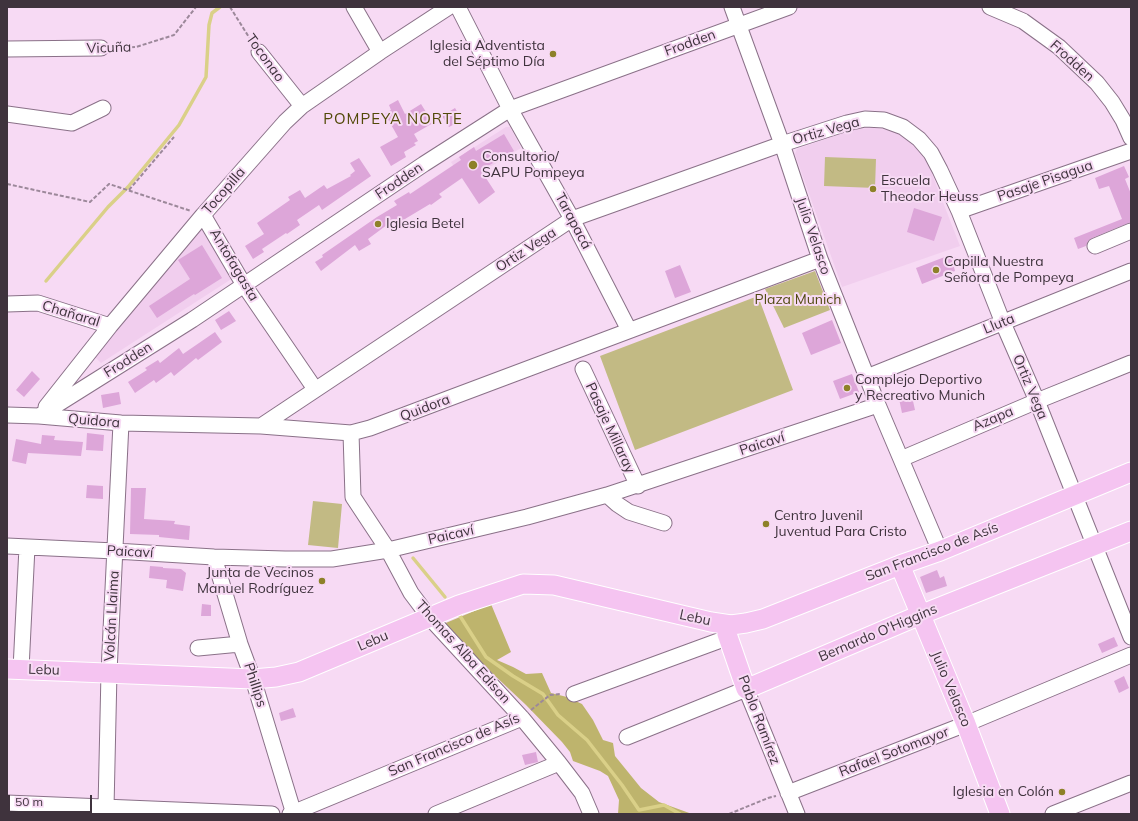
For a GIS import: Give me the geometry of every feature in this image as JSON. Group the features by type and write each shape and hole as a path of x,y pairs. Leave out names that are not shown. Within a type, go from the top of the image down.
{"main road":[{"name":"San Francisco de Asís","path":"729,629 763,619 900,565 940,551 1131,472"},
{"name":"Bernardo O'Higgins","path":"746,689 920,615 1131,531"},
{"name":"Julio Velasco","path":"900,565 966,724 1000,814"},
{"name":"Lebu","path":"14,669 253,679 276,677 299,672 428,617 523,584 554,585 684,616 729,629"},
{"name":"Pablo Ramírez","path":"729,629 746,689"}],"street":[{"path":"354,7 380,52"},
{"name":"Tocopilla","path":"39,416 110,326 203,215 285,122 302,106 380,52 449,7"},
{"name":"Tarapacá","path":"458,7 510,109 572,220 629,330"},
{"name":"Julio Velasco","path":"732,7 782,144 820,259 878,405 940,551"},
{"name":"Frodden","path":"39,416 185,324 424,164 510,109 789,7"},
{"name":"Frodden","path":"990,7 1023,22 1059,48 1097,83 1123,120 1131,138"},
{"name":"Vicuña","path":"7,49 101,48"},
{"name":"Toconao","path":"259,52 302,106"},
{"path":"7,114 72,123 103,108"},
{"name":"Ortiz Vega","path":"261,426 572,220 782,144 847,123 865,119 884,120 903,127 919,139 931,153 940,170 959,211 1003,322 1037,401 1131,637"},
{"name":"Pasaje Pisagua","path":"959,211 1131,151"},
{"name":"Antofagasta","path":"203,215 244,285 315,389"},
{"path":"1094,246 1131,231"},
{"name":"Quidora","path":"7,415 39,416 121,423 261,426 351,434 820,259"},
{"name":"Lluta","path":"867,377 1131,271"},
{"name":"Chañaral","path":"7,304 38,303 110,326"},
{"name":"Azapa","path":"901,458 1131,363"},
{"name":"Pasaje Millaray","path":"583,369 638,486"},
{"name":"Paicaví","path":"7,546 214,557 285,559 332,559 388,550 527,517 638,486 878,405"},
{"name":"Volcán Llaima","path":"106,808 109,672 121,423"},
{"name":"Thomas Alba Edison","path":"351,434 353,497 388,550 411,593 428,617 522,718 559,763 582,793 591,814"},
{"path":"607,495 629,512 664,523"},
{"path":"14,669 27,547"},
{"name":"Phillips","path":"214,557 240,644 253,679 293,813"},
{"name":"San Francisco de Asís","path":"574,694 721,640 729,629"},
{"path":"198,648 240,644"},
{"name":"Rafael Sotomayor","path":"788,793 966,724 1131,655"},
{"name":"Bernardo O'Higgins","path":"627,737 746,689"},
{"name":"Pablo Ramírez","path":"746,689 797,814"},
{"name":"San Francisco de Asís","path":"278,814 293,813 522,718"},
{"path":"436,814 559,763"},
{"path":"1053,814 1131,783"},
{"path":"7,803 272,814"}],"path":[{"name":"Vicuña","path":"101,48 136,47 174,35 196,7"},
{"name":"Toconao","path":"230,7 259,52"},
{"path":"129,190 174,137"},
{"name":"Antofagasta","path":"7,184 90,202 109,184 203,215"},
{"name":"San Francisco de Asís","path":"522,718 550,695 574,694"},
{"path":"729,814 768,798"}],"shaded area":[{"name":"Consultorio/ SAPU Pompeya","path":"506,127 510,127 521,148 482,172 495,192 479,204 451,162"},
{"name":"Escuela Theodor Heuss","path":"874,128 899,132 925,156 960,246 842,287 795,154 797,149 855,129"},
{"path":"201,225 233,278 101,363 94,356"},
{"path":"491,604 511,652 497,660 526,674 542,673 551,693 567,697 582,704 593,720 603,740 613,743 615,756 641,788 659,802 692,814 618,814 619,800 608,776 600,771 573,761 570,752 562,742 526,705 441,625"}],"green space":[{"path":"825,157 876,159 875,188 824,186"},
{"name":"Plaza Munich","path":"815,271 830,310 784,328 765,289"},
{"path":"758,296 793,390 635,450 600,356"},
{"path":"313,501 342,504 338,548 308,545"}],"building":[{"path":"398,100 405,114 421,104 433,123 414,134 418,141 414,143 416,145 404,152 406,157 391,166 380,147 398,137 385,114 391,110 389,105"},
{"path":"455,108 462,120 449,127 442,116"},
{"path":"504,134 514,151 486,167 487,168 482,172 495,192 479,204 462,178 439,194 442,197 431,205 430,204 405,219 408,223 400,227 395,219 368,239 371,244 359,251 355,245 321,271 315,262 323,257 322,255 397,205 394,201 409,192 410,194 461,160 459,157 474,147 476,151"},
{"path":"359,158 371,176 322,210 319,205 297,220 300,225 262,249 264,252 253,259 245,246 264,234 257,223 290,200 288,197 300,190 305,198 324,185 327,189 351,176 350,175 355,171 350,163"},
{"path":"1124,166 1129,177 1125,179 1131,194 1131,222 1092,238 1088,241 1086,246 1078,249 1074,238 1122,219 1109,186 1099,189 1095,178"},
{"path":"914,208 942,217 934,241 907,232"},
{"path":"202,245 222,278 157,318 149,306 190,279 178,260"},
{"name":"Capilla Nuestra Señora de Pompeya","path":"950,255 952,259 956,257 959,265 954,267 955,271 922,284 916,268"},
{"path":"680,265 691,292 675,298 665,271"},
{"path":"229,311 236,321 221,330 215,320"},
{"path":"832,320 841,343 811,355 802,333"},
{"path":"215,332 222,342 198,360 196,358 174,376 171,372 156,383 154,380 135,393 128,382 147,370 145,368 158,360 160,363 179,348 183,354"},
{"path":"32,371 40,379 24,397 16,390"},
{"path":"852,374 859,392 840,399 833,381"},
{"path":"119,392 121,404 103,408 101,395"},
{"path":"911,392 915,410 902,413 898,394"},
{"path":"87,433 104,435 103,451 86,450"},
{"path":"42,435 55,436 54,440 83,442 81,456 28,453 26,464 12,461 16,439 41,444"},
{"path":"87,485 103,486 103,499 86,498"},
{"path":"131,488 146,488 144,519 175,521 174,524 190,526 189,540 159,537 159,535 130,534"},
{"path":"150,566 181,569 186,573 183,591 166,588 167,580 149,578"},
{"path":"937,570 940,578 944,576 947,586 926,593 920,577"},
{"path":"202,604 211,605 211,616 201,616"},
{"path":"1114,637 1118,646 1102,653 1098,644"},
{"path":"1124,676 1129,688 1119,693 1114,681"},
{"path":"293,708 296,717 281,721 279,713"},
{"path":"536,752 538,762 525,765 522,755"}],"waterway":[{"path":"46,281 108,207 128,187 179,125 206,77 209,25 212,13 220,7"},
{"path":"413,558 445,597"},
{"path":"460,616 486,657 513,676 543,694 558,715 587,740 622,785 639,810 664,805 680,814"}],"place":[{"name":"Iglesia Adventista del Séptimo Día","path":"553,54"},
{"name":"Consultorio/ SAPU Pompeya","path":"473,165"},
{"name":"Escuela Theodor Heuss","path":"873,189"},
{"name":"Iglesia Betel","path":"378,224"},
{"name":"Capilla Nuestra Señora de Pompeya","path":"936,270"},
{"name":"Complejo Deportivo y Recreativo Munich","path":"847,388"},
{"name":"Centro Juvenil Juventud Para Cristo","path":"766,524"},
{"name":"Junta de Vecinos Manuel Rodríguez","path":"322,581"},
{"name":"Iglesia en Colón","path":"1062,792"}],"district":[{"name":"POMPEYA NORTE","path":"393,119"}]}
